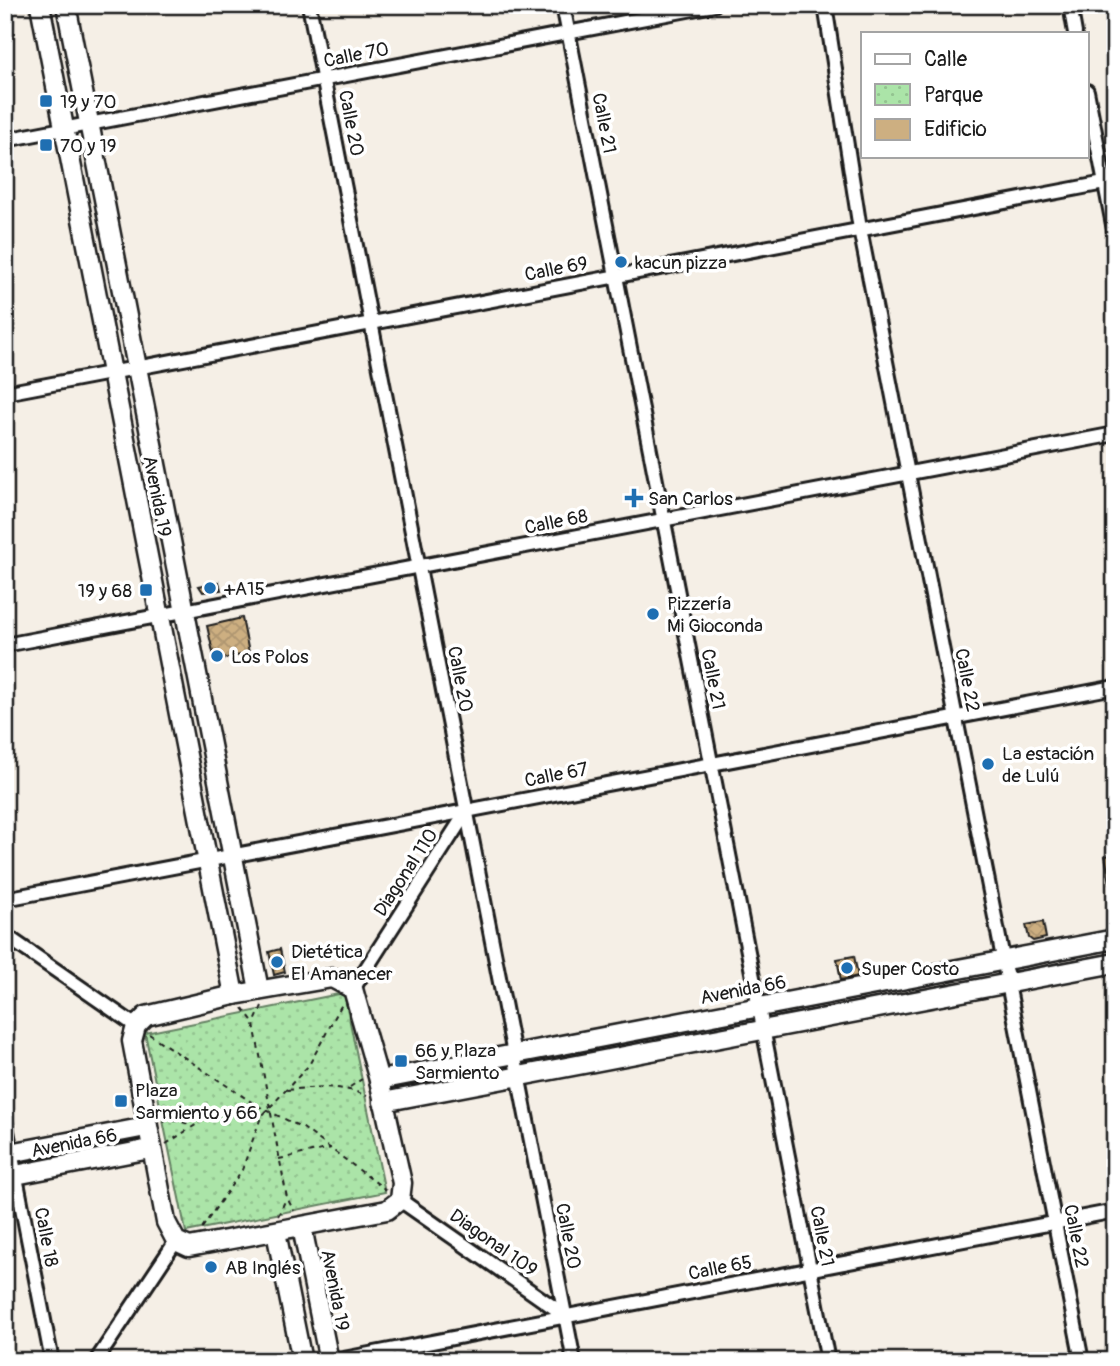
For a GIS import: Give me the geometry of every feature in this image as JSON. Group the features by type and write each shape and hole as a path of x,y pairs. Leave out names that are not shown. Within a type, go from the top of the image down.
{"main road":[{"name":"Avenida 19","path":"40,5 234,995"},
{"name":"Avenida 19","path":"66,5 259,990"},
{"name":"Avenida 66","path":"379,1080 1115,939"},
{"path":"383,1102 1115,963"},
{"path":"332,978 353,989 379,1080 402,1183 400,1200 387,1210 276,1232 182,1244 166,1222 150,1149 132,1041 136,1026 146,1016 259,990 332,978"},
{"name":"Avenida 66","path":"8,1154 146,1127"},
{"name":"Avenida 66","path":"10,1176 150,1149"},
{"name":"Avenida 19","path":"302,1227 331,1361"},
{"path":"276,1232 302,1361"}],"street":[{"name":"Calle 20","path":"309,5 574,1361"},
{"name":"Calle 21","path":"563,5 828,1361"},
{"name":"Calle 70","path":"5,141 714,5"},
{"name":"Calle 22","path":"825,5 860,229 1082,1361"},
{"path":"1070,5 1075,32"},
{"path":"1088,95 1110,182 1115,234"},
{"name":"Calle 69","path":"5,393 1110,182"},
{"name":"Calle 68","path":"5,645 1115,434"},
{"name":"Calle 67","path":"5,899 1115,687"},
{"name":"Diagonal 110","path":"353,989 467,811"},
{"path":"5,935 136,1026"},
{"name":"Calle 18","path":"5,1121 10,1176 52,1361"},
{"name":"Diagonal 109","path":"400,1200 566,1316"},
{"name":"Calle 65","path":"331,1361 1115,1212"},
{"path":"96,1361 182,1244"}],"path":[{"path":"182,1244 243,1170 261,1117 309,1065 333,1017 353,989"},
{"path":"254,1024 263,1005 259,990"},
{"path":"234,995 254,1024 287,1198 302,1227"},
{"path":"136,1026 256,1105 270,1110 332,1147 400,1200"},
{"path":"285,1090 349,1088 383,1102"},
{"path":"150,1149 165,1144 222,1108 256,1105"},
{"path":"146,1127 170,1120 193,1125"},
{"path":"279,1159 332,1147"}],"green space":[{"path":"344,993 385,1192 186,1232 145,1033"},
{"path":"127,1135 134,1140 130,1147 5,1171 5,1158"}],"building":[{"name":"+A15","path":"219,582 221,590 203,592 199,586"},
{"path":"242,618 249,653 215,661 207,626"},
{"path":"1115,854 1115,910 1105,856"},
{"path":"1043,922 1046,938 1033,941 1029,938 1026,925"},
{"name":"Dietética El Amanecer","path":"280,949 285,972 274,975 269,952"},
{"name":"Super Costo","path":"854,956 858,976 841,980 837,959"}],"place":[{"name":"19 y 70","path":"46,101"},
{"name":"70 y 19","path":"46,145"},
{"name":"kacun pizza","path":"621,262"},
{"name":"San Carlos","path":"634,498"},
{"name":"+A15","path":"210,588"},
{"name":"19 y 68","path":"146,590"},
{"name":"Pizzería Mi Gioconda","path":"653,614"},
{"name":"Los Polos","path":"217,656"},
{"name":"La estación de Lulú","path":"988,764"},
{"name":"Dietética El Amanecer","path":"277,962"},
{"name":"Super Costo","path":"847,968"},
{"name":"66 y Plaza Sarmiento","path":"401,1061"},
{"name":"Plaza Sarmiento y 66","path":"121,1101"},
{"name":"AB Inglés","path":"211,1267"}]}
